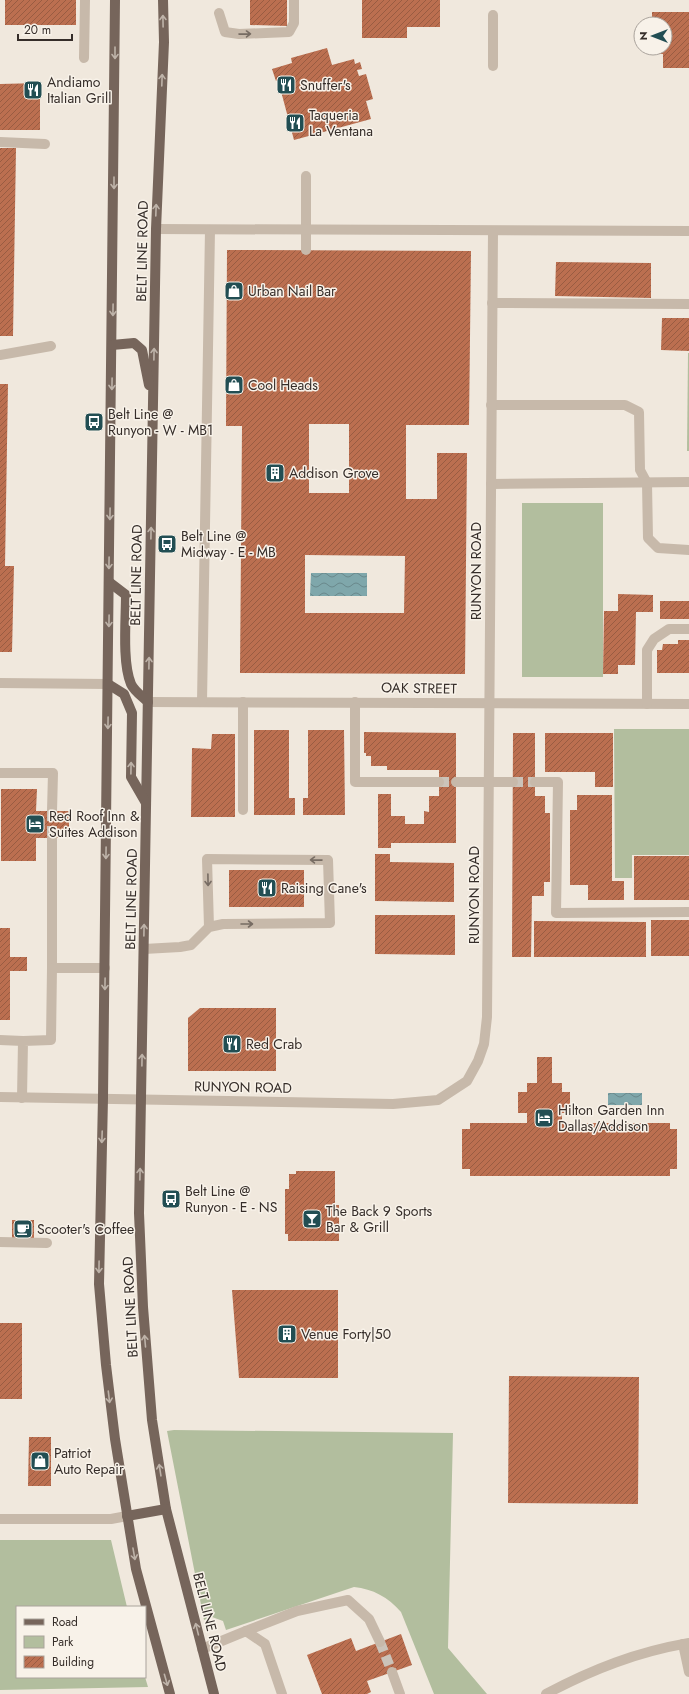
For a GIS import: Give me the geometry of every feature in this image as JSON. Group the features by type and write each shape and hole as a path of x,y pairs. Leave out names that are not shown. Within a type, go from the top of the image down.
{"main road":[{"name":"BELT LINE ROAD","path":"115,0 100,1298 114,1432 136,1569 170,1694"},
{"name":"BELT LINE ROAD","path":"163,0 164,42 156,229 139,1213 142,1307 152,1420 166,1509 214,1694"},
{"path":"112,344 134,343 142,350 153,407"},
{"path":"109,582 126,595 126,650 128,673 132,686 148,702"},
{"path":"108,684 124,694 132,713 131,777 146,803"},
{"path":"127,1516 166,1509"}],"street":[{"path":"84,58 85,0"},
{"path":"219,13 225,32 239,34 289,32 294,23 294,0"},
{"path":"493,15 493,66"},
{"path":"0,142 45,144"},
{"path":"306,176 306,250"},
{"path":"156,229 493,232 689,231"},
{"path":"202,702 210,230"},
{"name":"RUNYON ROAD","path":"0,1097 393,1104 438,1100 467,1081 478,1061 484,1044 487,1017 493,232"},
{"path":"492,303 689,304"},
{"path":"0,355 51,346"},
{"path":"491,405 625,405 639,412 640,470 647,483 648,538 658,548 689,550"},
{"path":"491,484 689,482"},
{"path":"647,704 647,650 654,639 669,629 689,629"},
{"path":"0,683 108,684"},
{"name":"OAK STREET","path":"148,702 689,704"},
{"path":"243,702 243,810"},
{"path":"355,702 355,782 438,782"},
{"path":"0,773 53,773 52,811"},
{"path":"456,782 513,782"},
{"path":"535,782 558,782 556,913 689,912"},
{"path":"0,1040 51,1040 52,838"},
{"path":"144,949 180,947 191,944 209,928 223,924 330,924 328,860 207,859 209,928"},
{"path":"52,968 105,968"},
{"path":"22,1041 22,1098"},
{"path":"0,1242 47,1243"},
{"path":"0,1519 111,1519 127,1516"},
{"path":"202,1649 297,1611 348,1600 369,1619 380,1642"},
{"path":"246,1631 265,1644 282,1694"},
{"path":"546,1694 582,1675 625,1658 686,1644 689,1672"},
{"path":"392,1672 400,1694"}],"green space":[{"path":"688,353 689,451 687,451"},
{"path":"522,503 603,503 603,677 522,677"},
{"path":"614,729 689,729 689,855 632,855 632,878 615,878"},
{"path":"167,1431 453,1433 448,1648 487,1694 434,1694 401,1612 391,1602 380,1595 361,1588 354,1587 226,1630 223,1621 212,1617 204,1620"},
{"path":"0,1540 111,1540 127,1606 16,1606 16,1678 145,1678 148,1687 0,1690"}],"water":[{"path":"311,573 367,573 367,596 310,596"},
{"path":"608,1093 642,1093 642,1105 608,1105"}],"building":[{"path":"5,0 76,0 76,25 5,25"},
{"path":"250,0 287,0 287,26 250,25"},
{"path":"362,0 440,0 440,27 407,27 407,38 362,38"},
{"path":"652,12 689,12 689,68 663,68 663,56 673,56 673,16 652,16"},
{"path":"327,48 332,65 354,59 355,64 360,62 362,69 357,70 359,76 366,74 373,99 366,101 371,119 294,140 278,80 276,81 272,69 292,63 291,58"},
{"path":"40,83 40,130 0,130 0,84"},
{"path":"0,148 16,148 13,336 0,336"},
{"name":"Addison Grove","path":"227,250 471,251 469,425 406,425 406,499 437,499 437,453 467,453 465,674 240,673 242,426 226,426","holes":["309,424 349,424 349,493 309,493","305,555 405,556 404,613 305,613"]},
{"path":"556,262 651,263 651,298 555,296"},
{"path":"662,318 689,318 689,351 661,350"},
{"path":"0,384 8,384 5,566 14,566 12,652 0,652"},
{"path":"618,594 653,595 653,612 636,612 635,665 618,665 618,674 603,674 604,611 618,611"},
{"path":"660,601 689,601 689,619 660,619"},
{"path":"678,640 689,640 689,673 657,673 657,650 662,650 663,644 678,644"},
{"path":"254,730 289,730 289,798 295,798 295,815 254,815"},
{"path":"308,730 344,730 345,815 303,815 303,798 308,798"},
{"path":"364,732 456,733 456,843 391,843 391,848 378,848 378,794 391,794 391,816 405,816 405,824 424,824 424,811 429,812 429,796 439,796 439,770 387,770 387,766 371,766 371,756 366,756 366,753 364,753"},
{"path":"513,733 535,733 535,796 545,796 545,813 550,813 550,882 544,882 544,896 532,896 531,957 512,957"},
{"path":"545,733 613,733 613,787 595,787 595,772 545,772"},
{"path":"212,734 235,734 235,817 191,817 192,748 211,749"},
{"name":"Red Roof Inn & Suites Addison","path":"1,789 37,789 36,811 69,811 69,838 36,838 36,861 1,861"},
{"path":"577,795 612,795 612,881 624,881 624,900 588,900 588,885 570,885 570,810 577,810"},
{"path":"375,854 390,854 390,862 454,863 454,902 375,901"},
{"path":"634,856 689,856 689,900 634,900"},
{"name":"Raising Cane's","path":"229,870 304,870 304,907 229,907"},
{"path":"375,915 455,915 455,955 375,954"},
{"path":"651,920 689,920 689,956 651,956"},
{"path":"534,921 646,922 646,957 534,957"},
{"path":"0,928 10,928 10,957 27,957 27,971 10,971 10,1020 0,1020"},
{"name":"Red Crab","path":"200,1008 276,1008 276,1071 188,1071 188,1018"},
{"name":"Hilton Garden Inn Dallas/Addison","path":"537,1057 552,1057 552,1083 562,1083 562,1092 570,1092 570,1113 562,1113 562,1123 670,1123 670,1129 677,1129 677,1169 670,1169 670,1176 470,1176 470,1169 462,1169 462,1129 470,1129 470,1123 527,1123 527,1113 518,1113 518,1092 527,1092 527,1083 537,1083"},
{"name":"The Back 9 Sports Bar & Grill","path":"296,1171 335,1171 335,1205 339,1205 339,1241 288,1241 288,1234 285,1234 285,1189 289,1189 289,1174 296,1174"},
{"name":"Scooter's Coffee","path":"12,1220 34,1220 34,1238 12,1238"},
{"name":"Venue Forty|50","path":"232,1290 338,1290 338,1378 239,1378"},
{"path":"0,1323 22,1323 22,1399 0,1399"},
{"path":"509,1376 639,1377 638,1504 508,1503"},
{"name":"Patriot Auto Repair","path":"29,1437 51,1437 51,1486 28,1486"},
{"path":"401,1634 412,1665 367,1681 371,1692 367,1694 322,1694 307,1655 351,1638 356,1651"}],"tunnel":[{"path":"439,782 456,782"},
{"path":"513,782 535,782"},
{"path":"52,811 52,838"},
{"path":"380,1642 392,1672"}],"place":[{"name":"Snuffer's","path":"286,85"},
{"name":"Andiamo Italian Grill","path":"33,90"},
{"name":"Taqueria La Ventana","path":"295,123"},
{"name":"Urban Nail Bar","path":"234,291"},
{"name":"Cool Heads","path":"234,385"},
{"name":"Belt Line @ Runyon - W - MB1","path":"94,422"},
{"name":"Addison Grove","path":"275,473"},
{"name":"Belt Line @ Midway - E - MB","path":"167,544"},
{"name":"Red Roof Inn & Suites Addison","path":"35,824"},
{"name":"Raising Cane's","path":"267,888"},
{"name":"Red Crab","path":"232,1044"},
{"name":"Hilton Garden Inn Dallas/Addison","path":"544,1118"},
{"name":"Belt Line @ Runyon - E - NS","path":"171,1199"},
{"name":"The Back 9 Sports Bar & Grill","path":"312,1219"},
{"name":"Scooter's Coffee","path":"23,1229"},
{"name":"Venue Forty|50","path":"287,1334"},
{"name":"Patriot Auto Repair","path":"40,1461"}]}
